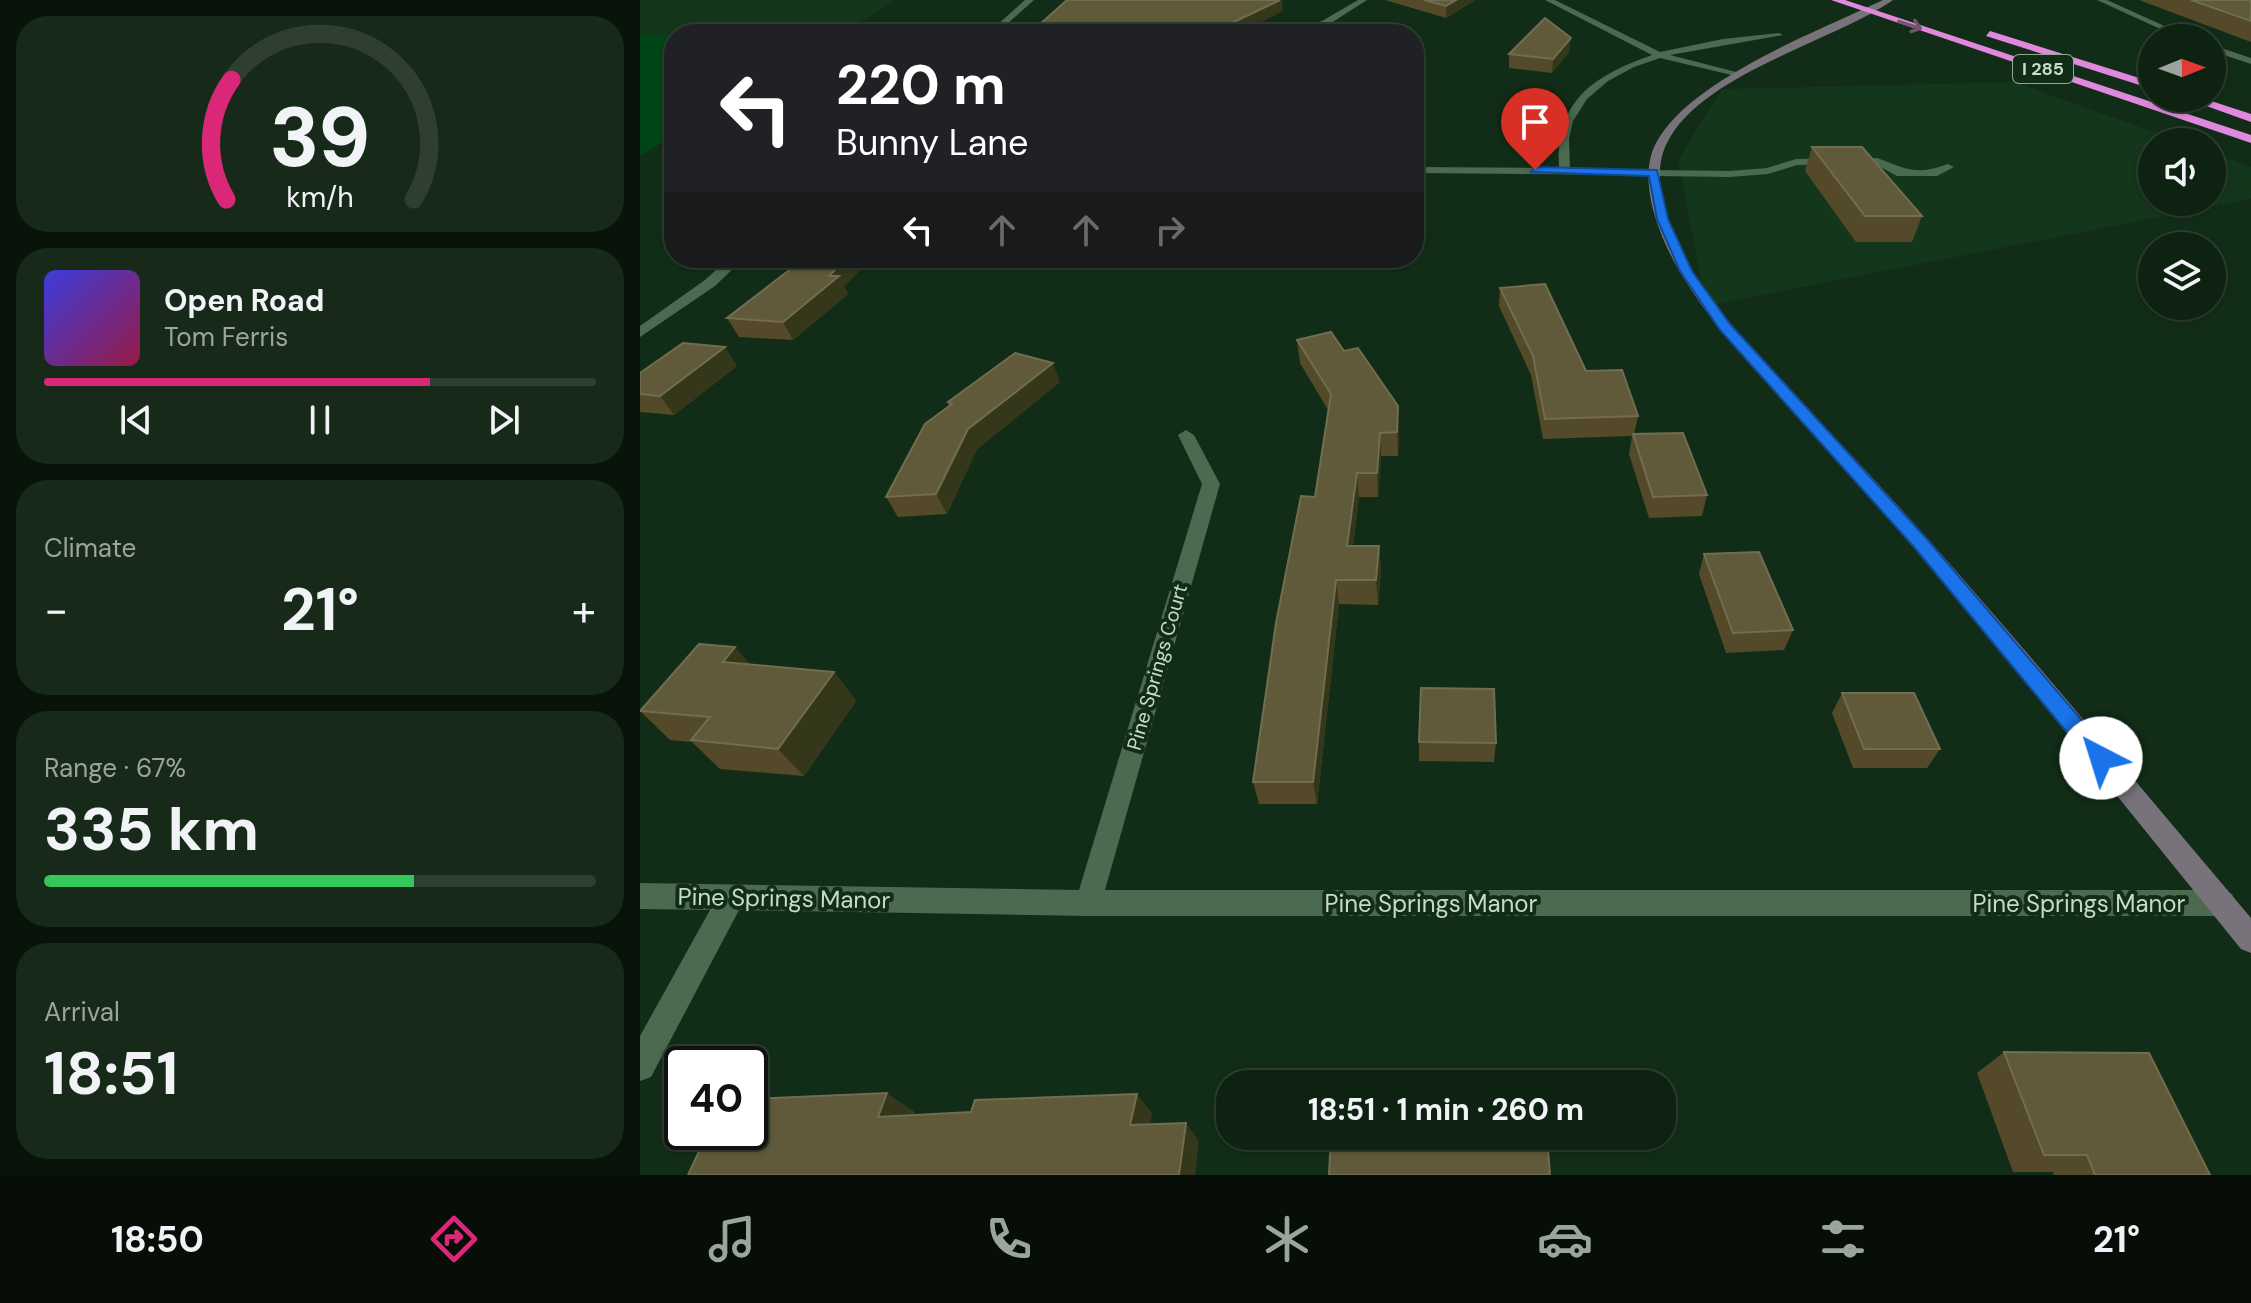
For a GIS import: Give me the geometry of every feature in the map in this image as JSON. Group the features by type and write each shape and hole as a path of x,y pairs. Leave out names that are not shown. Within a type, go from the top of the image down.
{"highway":[{"name":"I 285","path":"1836,0 2251,139"},
{"path":"1883,0 1893,2"},
{"name":"I 285","path":"1972,28 2138,81"},
{"path":"2226,110 2251,118"}],"street":[{"path":"1002,24 1030,0"},
{"path":"1321,24 1363,0"},
{"path":"1549,0 1657,54 1737,75"},
{"path":"2101,0 2150,24"},
{"path":"1893,2 1737,75 1705,96 1661,144 1654,173 1662,219 1686,271 1725,327 1920,543 2251,939"},
{"path":"1565,170 1563,138 1568,121 1600,84 1657,54 1779,35"},
{"path":"2226,53 2251,59"},
{"path":"1424,170 1730,174 1768,171 1796,162 1877,161 1897,173 1937,173 1948,167"},
{"path":"640,333 726,268"},
{"name":"Pine Springs Court","path":"1088,903 1211,484 1186,435"},
{"name":"Pine Springs Manor","path":"640,896 1088,903 2223,903"},
{"path":"640,1066 732,896"}],"shaded area":[{"path":"640,0 895,0 856,24 664,24 664,36 640,36"},
{"path":"664,35 664,141 640,156 640,36"},
{"path":"2015,82 2142,128 2138,128 2138,216 2164,216 1706,306 1678,160 1722,89"},
{"path":"2226,158 2251,167 2251,199 2226,204"}],"building":[{"path":"1067,0 1280,0 1230,24 1040,24"},
{"path":"1424,0 1456,0 1446,6"},
{"path":"2191,0 2251,0 2251,21"},
{"path":"1545,18 1571,38 1553,59 1509,54"},
{"path":"1812,147 1862,147 1922,216 1865,216"},
{"path":"792,268 837,268 829,276 839,276 783,322 727,318"},
{"path":"1545,284 1586,371 1622,370 1638,416 1545,419 1533,356 1500,288"},
{"path":"1331,332 1344,351 1358,348 1398,406 1397,432 1380,433 1377,473 1357,473 1347,546 1379,546 1376,580 1336,580 1313,782 1253,782 1276,623 1301,496 1315,497 1331,394 1297,340"},
{"path":"683,343 725,347 660,396 640,394 640,373"},
{"path":"1015,353 1053,363 968,429 936,494 886,497 925,424 952,404 948,402"},
{"path":"1683,433 1707,495 1653,497 1633,434"},
{"path":"1759,552 1793,630 1733,633 1704,554"},
{"path":"699,644 735,647 723,662 834,672 778,749 691,740 710,717 640,711"},
{"path":"1421,688 1494,689 1496,743 1419,742"},
{"path":"1842,693 1914,693 1940,749 1864,749"},
{"path":"2004,1052 2149,1053 2210,1175 2095,1175 2087,1155 2044,1155"},
{"path":"887,1093 878,1117 971,1112 975,1100 1137,1094 1130,1125 1186,1123 1179,1175 688,1175 700,1150 768,1150 768,1098"},
{"path":"1330,1150 1548,1150 1550,1175 1329,1175"}],"route":[{"path":"1535,170 1654,173 1662,219 1686,271 1725,327 1920,543 2101,758"}]}
